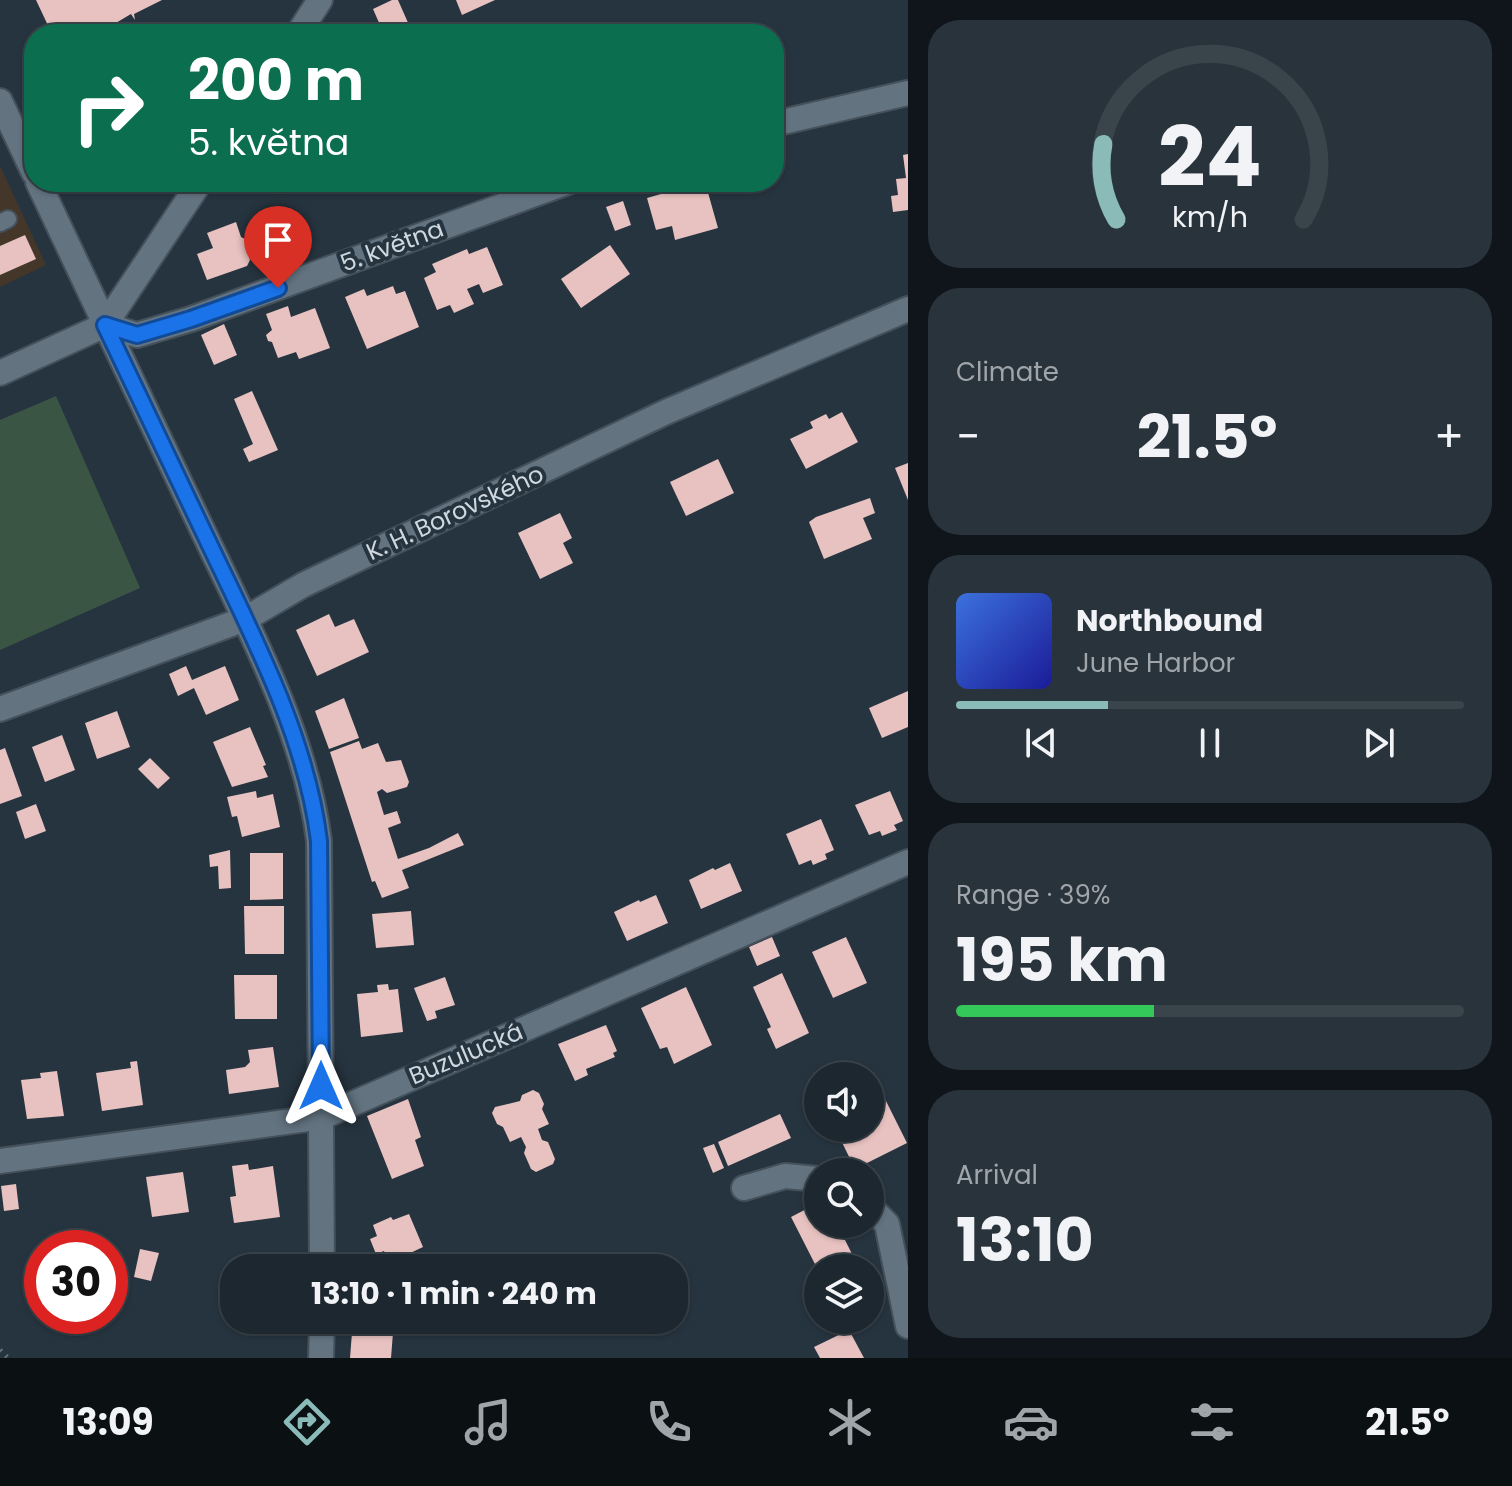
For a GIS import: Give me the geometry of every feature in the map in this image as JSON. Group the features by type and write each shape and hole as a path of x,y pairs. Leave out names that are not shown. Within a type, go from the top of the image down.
{"street":[{"path":"304,24 320,0"},
{"path":"784,122 908,93"},
{"path":"0,101 24,152"},
{"path":"43,192 245,619 304,761 319,841 322,1254"},
{"path":"0,373 105,325 193,192"},
{"name":"5. května","path":"105,325 137,335 191,319 540,192"},
{"name":"K. H. Borovského","path":"0,709 245,619 303,585 666,412 908,309"},
{"name":"Buzulucká","path":"0,1161 322,1117 908,862"},
{"path":"744,1188 785,1176 804,1178"},
{"path":"884,1221 908,1326"},
{"path":"321,1358 322,1334"}],"path":[{"path":"0,1350 8,1358"}],"shaded area":[{"path":"0,166 46,265 0,287"}],"green space":[{"path":"56,396 140,588 0,650 0,420"}],"building":[{"path":"36,0 162,0 134,14 135,20 131,14 114,24 47,24"},
{"path":"398,0 409,24 380,24 373,9"},
{"path":"456,0 495,0 462,15"},
{"path":"908,154 908,210 893,212 891,196 898,195 896,179 906,178 903,155"},
{"path":"668,192 708,192 718,228 675,240 672,226 656,230 647,198"},
{"path":"623,201 631,225 615,231 606,207"},
{"path":"236,222 241,237 247,240 249,246 247,266 207,280 197,254 213,248 207,233"},
{"path":"25,235 36,259 0,275 0,246"},
{"path":"610,245 630,274 581,308 561,279"},
{"path":"487,247 503,285 483,293 479,284 467,289 474,304 454,313 450,305 437,310 424,278 436,272 432,264 467,249 469,254"},
{"path":"393,286 396,294 405,291 419,327 367,349 345,297 364,289 367,296"},
{"path":"288,306 291,317 315,308 330,348 299,359 296,352 278,358 266,335 272,330 266,314"},
{"path":"224,324 237,355 214,365 201,335"},
{"path":"252,391 278,450 249,462 243,449 253,444 234,399"},
{"path":"842,412 858,442 806,469 790,439 813,428 810,422 826,414 829,419"},
{"path":"718,459 734,493 686,516 670,482"},
{"path":"908,463 908,500 895,468"},
{"path":"870,498 875,513 863,518 872,539 824,559 809,522"},
{"path":"560,513 572,538 563,543 573,563 540,579 518,533"},
{"path":"329,614 335,627 354,619 369,652 317,676 296,630"},
{"path":"186,666 192,680 225,666 239,700 206,715 194,688 178,696 169,674"},
{"path":"908,691 908,727 882,738 869,708"},
{"path":"344,698 359,738 329,749 315,711"},
{"path":"117,711 130,747 97,759 85,723"},
{"path":"250,727 268,777 232,787 213,742"},
{"path":"62,735 75,770 45,782 32,747"},
{"path":"359,741 362,749 378,743 386,762 401,760 409,782 407,787 387,793 382,789 377,792 384,815 397,811 401,823 388,828 398,859 458,833 464,845 402,870 409,888 382,898 375,881 372,882 330,752"},
{"path":"5,748 22,796 0,804 0,750"},
{"path":"150,758 170,778 158,789 138,769"},
{"path":"256,791 257,798 273,794 280,827 242,837 237,816 232,817 227,797"},
{"path":"890,791 903,821 894,825 897,830 882,836 880,831 869,835 855,805"},
{"path":"36,804 46,831 25,839 16,812"},
{"path":"821,819 834,850 825,854 827,859 813,865 811,860 799,865 786,834"},
{"path":"230,850 231,888 219,889 218,866 210,867 209,855"},
{"path":"250,853 283,853 283,899 250,900"},
{"path":"730,863 742,891 701,909 689,880"},
{"path":"656,895 668,923 627,941 614,912"},
{"path":"244,906 284,906 284,954 245,954"},
{"path":"411,911 414,945 376,948 372,914"},
{"path":"772,937 780,956 757,966 749,947"},
{"path":"846,937 867,983 833,998 812,952"},
{"path":"782,973 809,1033 776,1049 767,1029 771,1027 753,987"},
{"path":"234,975 277,975 277,1019 235,1019"},
{"path":"445,977 455,1005 435,1011 437,1018 427,1021 414,988"},
{"path":"388,984 389,990 398,989 403,1032 361,1037 357,994 378,992 377,985"},
{"path":"686,987 712,1045 674,1064 667,1047 660,1049 641,1008"},
{"path":"606,1025 617,1051 613,1053 615,1057 586,1069 588,1075 575,1081 558,1044"},
{"path":"273,1047 279,1087 229,1094 226,1070 245,1067 250,1062 248,1050"},
{"path":"137,1061 143,1105 102,1111 96,1073 131,1068 130,1062"},
{"path":"57,1071 64,1116 27,1119 21,1080 41,1078 40,1073"},
{"path":"533,1090 539,1093 549,1124 538,1129 555,1159 553,1164 536,1172 531,1169 524,1153 526,1147 521,1137 510,1142 492,1113 495,1107 520,1101 522,1095"},
{"path":"884,1097 907,1143 877,1158 850,1158 842,1142 884,1142"},
{"path":"408,1099 421,1137 415,1140 424,1166 392,1179 367,1116"},
{"path":"780,1114 791,1138 728,1166 718,1142"},
{"path":"714,1144 724,1168 713,1173 703,1148"},
{"path":"248,1164 249,1170 273,1166 280,1217 234,1223 230,1197 236,1196 232,1166"},
{"path":"183,1172 189,1212 152,1217 146,1177"},
{"path":"16,1184 19,1209 4,1211 1,1186"},
{"path":"804,1210 804,1238 844,1238 852,1254 810,1254 791,1217"},
{"path":"409,1214 423,1247 408,1254 385,1254 384,1251 376,1254 370,1239 377,1236 373,1225 391,1217 393,1220"},
{"path":"140,1249 159,1253 151,1281 134,1277"},
{"path":"352,1334 393,1334 391,1358 350,1358"},
{"path":"841,1334 851,1334 864,1358 820,1358 814,1347"}],"route":[{"path":"278,288 137,335 105,325 245,619 304,761 319,841 321,1086"}]}
